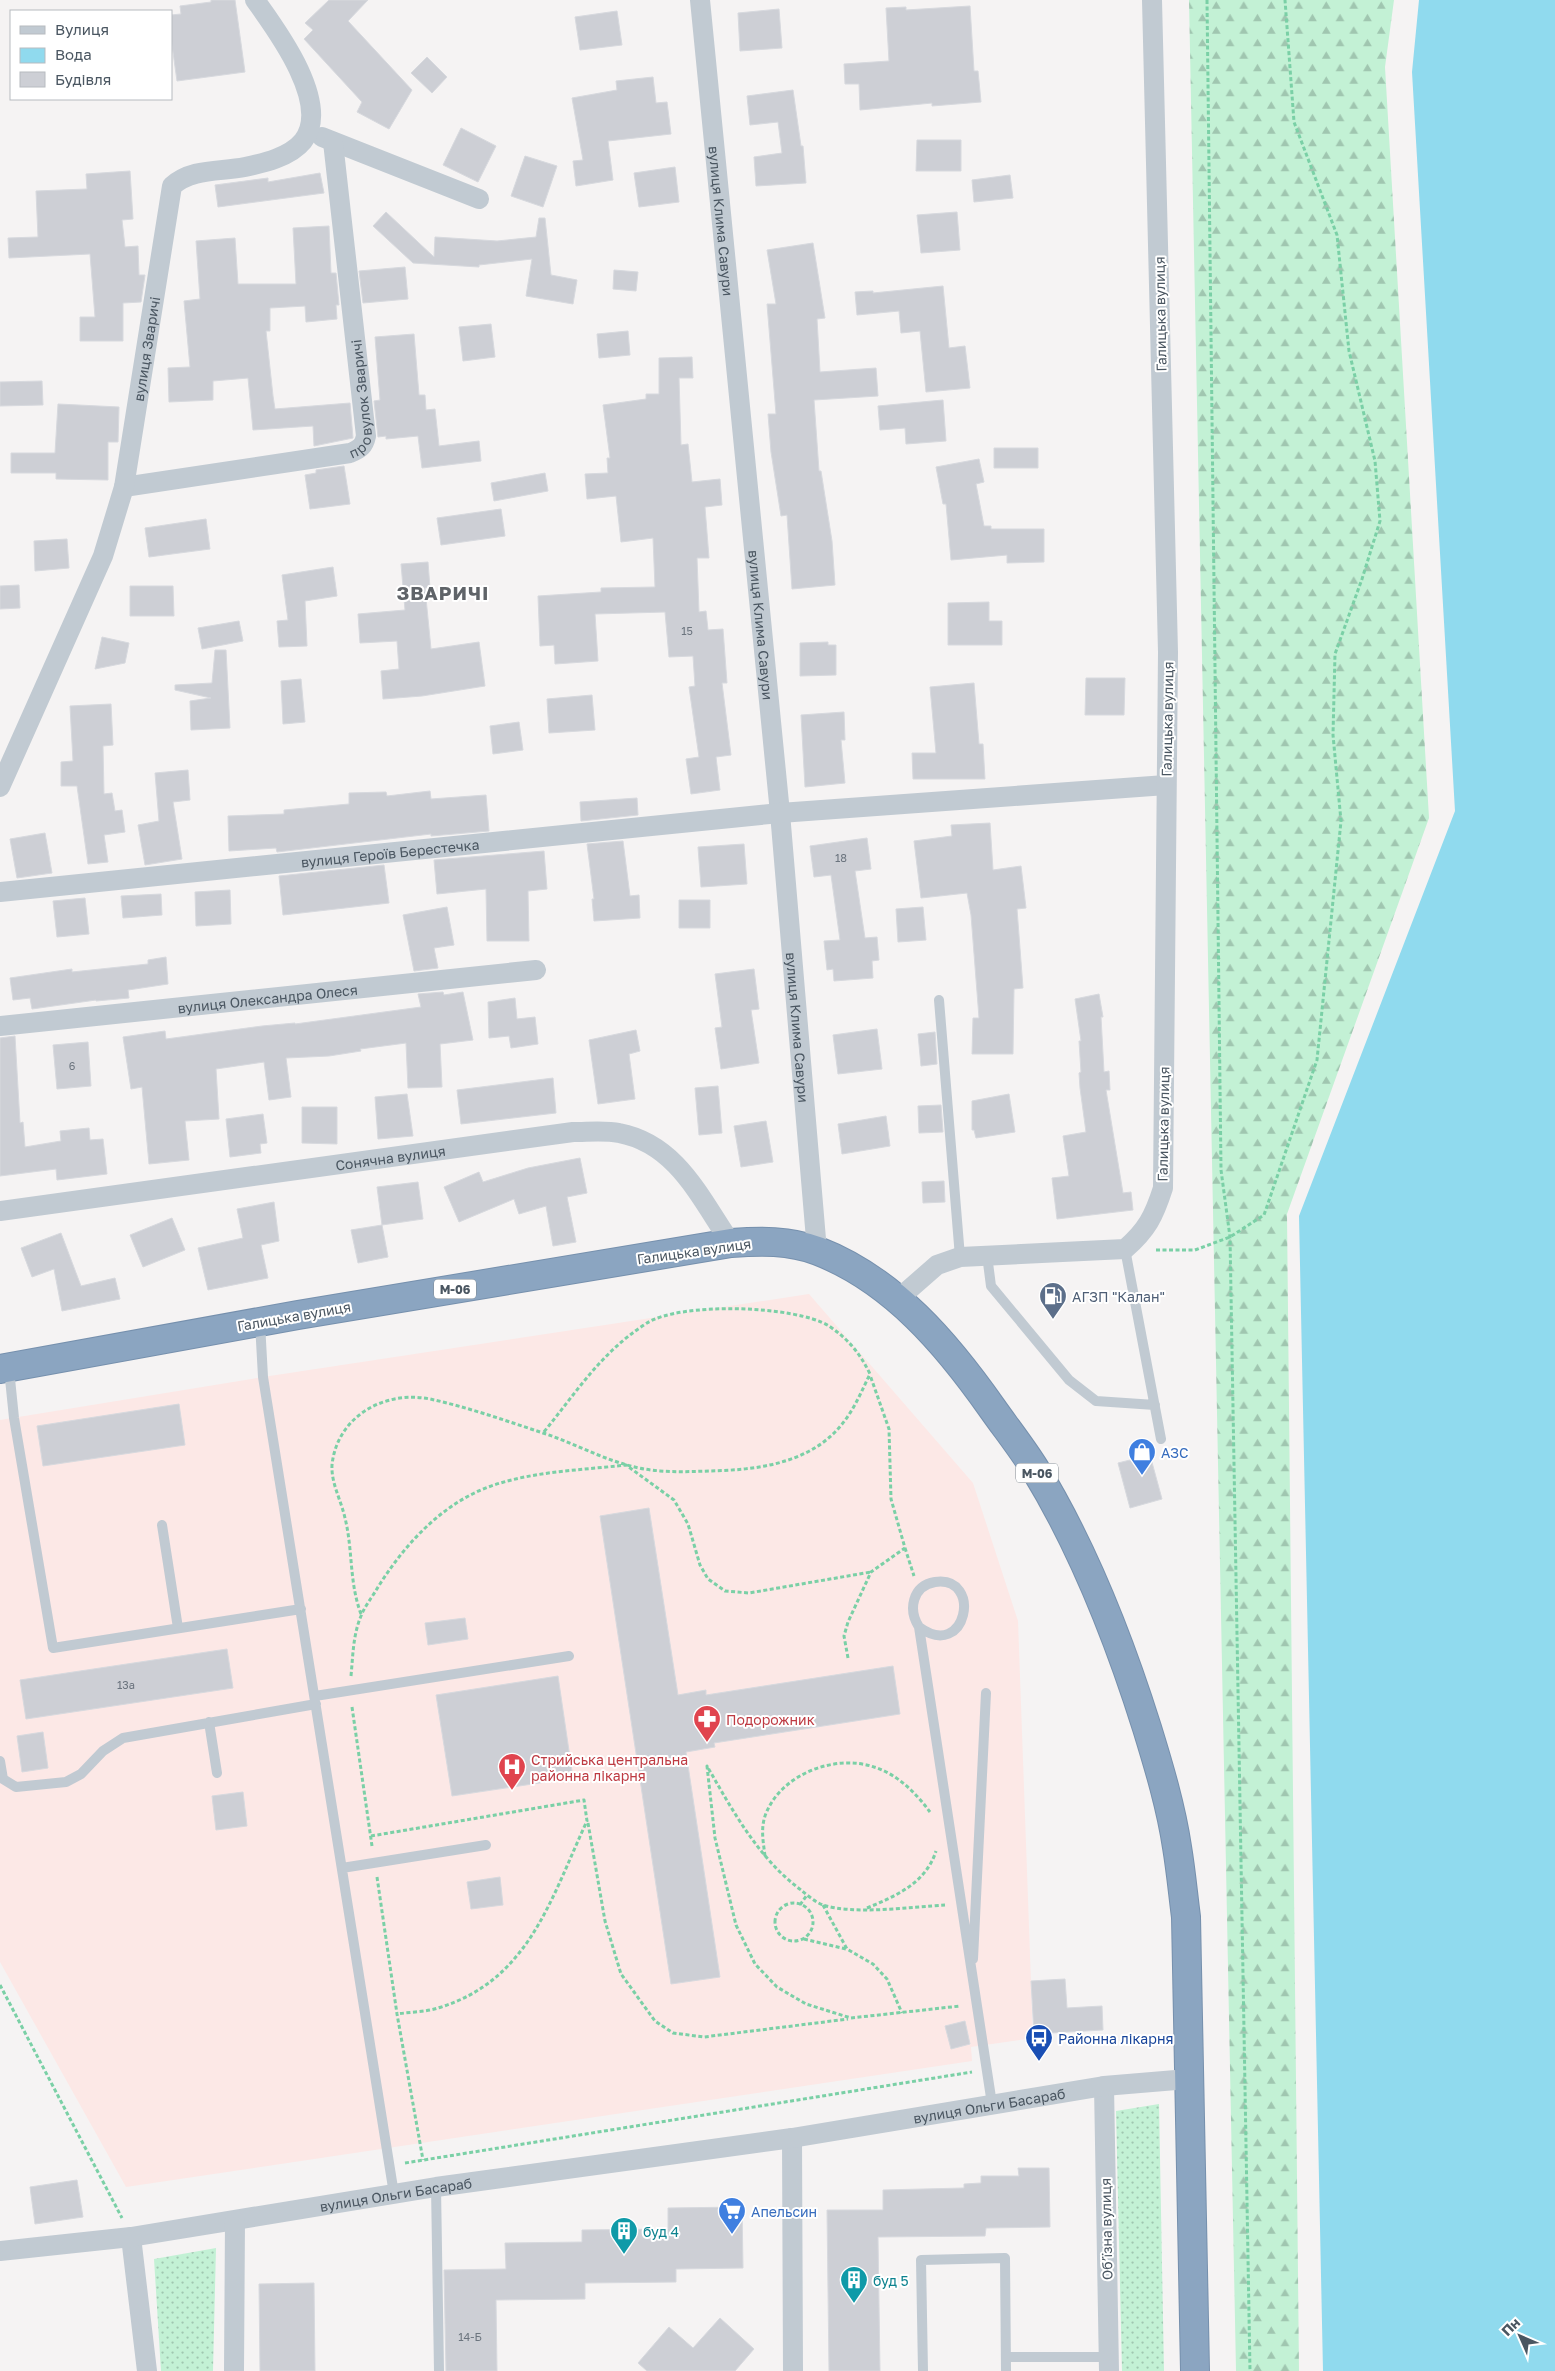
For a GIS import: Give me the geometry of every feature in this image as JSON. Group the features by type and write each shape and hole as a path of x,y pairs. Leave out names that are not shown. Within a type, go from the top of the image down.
{"highway":[{"name":"Галицька вулиця","path":"5,1368 260,1322 731,1243 772,1241 817,1251 863,1273 897,1300"},
{"name":"М-06","path":"897,1300 931,1330 962,1365 1035,1469 1087,1567 1130,1675 1160,1770 1177,1846 1186,1918 1195,2371"}],"street":[{"path":"255,0 273,25 300,71 310,109 309,130 333,142 391,163 479,199"},
{"name":"вулиця Клима Савури","path":"700,0 780,813 817,1251"},
{"name":"Галицька вулиця","path":"1124,1249 1142,1234 1156,1212 1163,1188 1168,652 1152,0"},
{"name":"вулиця Зваричі","path":"0,787 103,556 124,487 172,186 185,176 245,167 276,158 292,150 303,141 309,130"},
{"name":"провулок Зваричі","path":"124,487 350,453 358,450 364,444 366,436 333,142"},
{"name":"вулиця Героїв Берестечка","path":"0,892 780,813 1166,785"},
{"name":"вулиця Олександра Олеся","path":"0,1026 536,970"},
{"name":"Сонячна вулиця","path":"0,1211 573,1132 618,1132 659,1148 677,1164 731,1243"},
{"path":"897,1300 937,1265 960,1257 1124,1249"},
{"name":"вулиця Ольги Басараб","path":"0,2251 131,2236 235,2221 436,2187 792,2138 1104,2086 1188,2079"},
{"name":"Обʼїзна вулиця","path":"1104,2086 1108,2364"},
{"path":"792,2138 793,2371"},
{"path":"234,2371 235,2221"},
{"path":"131,2236 147,2371"}],"lane":[{"path":"940,1000 960,1257"},
{"path":"1124,1249 1161,1439"},
{"path":"987,1255 991,1286 1069,1380 1096,1401 1154,1405"},
{"path":"260,1322 263,1377 394,2194"},
{"path":"5,1368 54,1648 301,1609"},
{"path":"162,1526 178,1628"},
{"path":"936,1582 946,1583 954,1587 961,1594 965,1603 965,1613 955,1629 946,1634 937,1635 927,1633 919,1627 914,1619 912,1609 914,1599 926,1585 936,1582"},
{"path":"919,1627 992,2104"},
{"path":"0,1761 3,1779 16,1786 66,1782 81,1774 103,1751 123,1738 209,1722 350,1691 569,1656"},
{"path":"972,1981 986,1692"},
{"path":"209,1722 217,1773"},
{"path":"342,1868 486,1844"},
{"path":"436,2187 439,2371"},
{"path":"923,2371 921,2260 1005,2258 1006,2371"},
{"path":"1006,2357 1108,2364"}],"path":[{"path":"1208,0 1221,1170 1230,1237 1250,2371"},
{"path":"1124,1249 1195,1250 1230,1237 1264,1216 1317,1060 1342,821 1333,735 1335,654 1362,579 1380,521 1376,461 1349,351 1337,235 1294,122 1286,0"},
{"path":"543,1433 600,1360 649,1322 677,1314 722,1308 805,1316 827,1325 845,1338 860,1354 870,1374 889,1429 891,1499 919,1591"},
{"path":"362,1614 354,1596 345,1519 334,1484 332,1465 346,1428 358,1415 374,1404 390,1399 422,1398 543,1433 626,1465 655,1471 741,1471 771,1466 802,1455 829,1437 848,1417 870,1374"},
{"path":"424,2160 397,2014 350,1691 355,1637 362,1614 388,1569 412,1540 467,1497 493,1485 518,1478 626,1465 674,1500 688,1524 700,1565 708,1579 725,1591 749,1593 872,1572 905,1548"},
{"path":"848,1658 844,1636 872,1572"},
{"path":"765,1856 762,1832 767,1811 777,1796 799,1776 825,1766 848,1763 874,1767 896,1778 918,1796 934,1818"},
{"path":"851,2018 806,2004 777,1987 755,1964 736,1925 716,1838 707,1766 739,1821 765,1856 788,1881 823,1905 864,1910 961,1904"},
{"path":"371,1836 584,1800 605,1921 622,1974 655,2021 672,2033 704,2037 976,2004"},
{"path":"397,2014 438,2008 482,1989 506,1970 532,1938 587,1821"},
{"path":"864,1910 892,1898 919,1880 932,1862 936,1848"},
{"path":"800,1904 807,1895"},
{"path":"800,1904 812,1916 813,1924 810,1932 804,1938 796,1941 788,1940 781,1936 776,1929 775,1921 778,1912 784,1907 800,1904"},
{"path":"823,1905 847,1950"},
{"path":"804,1938 847,1950 873,1964 886,1979 902,2013"},
{"path":"0,1985 131,2236"},
{"path":"390,2166 988,2070"}],"shaded area":[{"name":"Стрийська центральна районна лікарня","path":"809,1294 973,1483 1018,1621 1033,2038 971,2047 972,2061 126,2187 0,1962 0,1420 263,1377"}],"green space":[{"path":"1189,0 1394,0 1385,67 1429,818 1287,1214 1299,2371 1236,2371"},
{"path":"1159,2104 1164,2371 1122,2371 1116,2111"},
{"path":"216,2248 213,2371 161,2371 154,2259"}],"water":[{"path":"1419,0 1555,0 1555,2371 1323,2371 1299,1216 1455,811 1412,72"}],"building":[{"path":"211,0 235,0 245,72 177,81 172,45 172,15 181,14 180,6 211,2"},
{"path":"329,0 368,0 348,21 412,90 389,129 357,112 362,102 304,39 313,30 305,23"},
{"path":"970,6 974,71 978,71 981,102 932,106 932,103 860,110 859,84 845,84 844,64 889,61 886,8 906,7 906,10"},
{"path":"779,9 782,48 740,51 738,13"},
{"path":"617,11 622,45 580,50 575,17"},
{"path":"427,57 447,77 432,93 411,73"},
{"path":"653,77 656,103 667,102 671,134 608,141 613,180 576,186 573,161 583,160 572,98 617,90 616,81"},
{"path":"793,90 801,146 803,146 806,183 756,186 754,157 782,153 778,122 750,125 747,96"},
{"path":"461,128 496,146 478,182 443,165"},
{"path":"917,140 961,140 961,171 916,171"},
{"path":"525,156 557,166 543,207 511,196"},
{"path":"675,167 679,202 639,207 634,173"},
{"path":"130,171 133,219 122,220 125,247 138,246 139,275 145,275 141,302 123,303 123,341 80,341 80,317 95,317 90,254 9,258 8,238 38,237 36,191 87,189 86,174"},
{"path":"320,173 324,193 218,207 215,185 268,178 268,182"},
{"path":"1010,175 1013,198 974,202 972,180"},
{"path":"386,212 434,257 435,237 497,241 536,237 539,218 545,218 551,275 577,280 573,304 526,296 532,259 479,265 479,267 413,263 373,226"},
{"path":"957,212 960,250 921,253 917,215"},
{"path":"329,226 331,273 336,273 339,305 336,305 337,319 306,322 305,306 270,308 270,331 266,331 273,396 275,409 350,403 353,438 314,446 313,426 253,430 248,378 213,381 213,400 169,402 168,368 190,367 184,301 200,299 196,241 235,238 238,284 296,284 293,228"},
{"path":"813,243 825,318 817,319 820,372 876,368 878,396 814,400 819,471 821,471 832,541 835,585 792,589 787,515 781,516 771,452 768,414 776,414 767,304 776,304 767,250"},
{"path":"405,267 408,299 363,303 359,271"},
{"path":"614,270 638,272 636,291 613,289"},
{"path":"943,286 949,348 965,346 970,388 926,392 920,331 901,333 899,311 857,315 855,292 873,291 873,293"},
{"path":"491,324 495,357 463,361 459,327"},
{"path":"628,331 630,355 599,358 597,334"},
{"path":"414,334 419,395 425,395 426,410 435,409 439,446 479,441 481,461 422,468 418,436 386,439 386,436 378,437 374,401 380,400 375,337"},
{"path":"692,357 693,378 679,378 681,445 688,444 692,482 720,479 722,505 705,507 709,558 697,558 699,612 706,611 708,630 723,629 727,683 722,683 731,755 716,757 720,790 691,794 686,759 699,757 689,687 695,686 693,656 669,657 665,612 595,614 598,661 555,664 554,645 540,646 538,596 601,592 601,588 655,587 653,538 621,542 616,496 587,499 585,474 608,473 607,458 610,458 603,405 646,399 646,394 659,394 659,358"},
{"path":"42,381 43,405 0,406 0,382"},
{"path":"943,400 946,441 906,444 905,428 880,430 878,406"},
{"path":"58,404 119,407 118,442 108,442 108,480 56,479 56,473 11,473 11,453 55,453"},
{"path":"994,448 1038,448 1038,468 994,468"},
{"path":"979,459 984,482 976,484 984,526 991,526 991,529 1044,529 1044,562 1007,563 1007,555 951,560 946,504 943,504 936,467"},
{"path":"344,466 350,504 310,509 305,475 316,473 316,470"},
{"path":"545,473 548,491 494,501 491,483"},
{"path":"501,509 505,536 441,545 437,518"},
{"path":"206,519 210,549 149,557 145,528"},
{"path":"67,539 69,568 35,571 34,541"},
{"path":"428,562 430,588 425,588 431,649 479,642 485,686 422,696 383,699 381,671 399,669 397,641 360,643 358,614 405,610 401,564"},
{"path":"333,567 337,596 305,601 307,646 279,647 277,621 288,620 282,575"},
{"path":"19,585 20,608 0,609 0,586"},
{"path":"130,586 173,586 174,616 130,616"},
{"path":"989,602 989,621 1002,621 1002,645 948,645 948,603"},
{"path":"239,621 243,641 202,649 198,628"},
{"path":"102,637 129,643 125,663 95,669"},
{"path":"828,642 828,645 836,645 836,675 800,676 800,643"},
{"path":"215,650 226,650 230,728 191,730 190,701 211,698 175,690 175,685 212,683"},
{"path":"1086,678 1125,678 1124,715 1085,715"},
{"path":"301,679 305,722 283,724 281,681"},
{"path":"974,683 979,744 983,744 985,779 913,779 912,753 936,753 930,687"},
{"path":"592,695 595,730 549,733 547,699"},
{"path":"111,704 113,745 103,746 104,794 112,793 115,811 122,810 125,832 104,835 108,862 88,864 77,786 61,786 61,762 73,761 70,706"},
{"path":"844,712 845,740 841,740 845,783 805,787 801,715"},
{"path":"519,722 523,750 493,754 490,726"},
{"path":"188,770 190,800 173,802 182,859 145,865 138,825 159,821 155,773"},
{"path":"430,791 431,799 486,795 489,831 431,836 431,834 277,852 276,848 229,851 228,816 284,814 284,810 349,804 349,793 386,792 387,796"},
{"path":"637,798 638,815 581,821 580,802"},
{"path":"990,823 993,870 1021,866 1026,908 1017,909 1023,988 1014,989 1013,1054 972,1054 973,1018 979,1018 971,915 967,893 921,898 914,841 952,836 951,825"},
{"path":"45,833 52,873 17,878 10,839"},
{"path":"867,838 871,869 855,871 865,938 877,937 879,960 872,961 873,978 834,981 833,969 827,970 824,941 840,940 831,875 814,877 810,846"},
{"path":"623,841 630,896 639,895 640,918 594,921 592,899 594,899 587,844"},
{"path":"744,844 747,884 701,887 698,847"},
{"path":"544,851 547,889 528,891 529,941 487,941 486,889 437,894 434,860"},
{"path":"384,865 389,903 283,915 279,876"},
{"path":"230,890 231,924 196,926 195,892"},
{"path":"161,894 162,915 123,918 121,896"},
{"path":"85,898 89,934 57,937 53,901"},
{"path":"679,900 710,900 710,928 679,928"},
{"path":"447,907 454,945 434,948 438,968 414,971 403,915"},
{"path":"923,907 926,940 898,942 896,909"},
{"path":"166,957 168,984 128,990 129,998 96,1000 32,1009 30,998 13,1000 10,978 72,969 72,972 148,964 148,960"},
{"path":"754,969 759,1009 751,1010 759,1063 721,1069 715,1028 722,1027 715,974"},
{"path":"443,992 444,995 463,992 473,1040 440,1044 442,1087 408,1088 406,1043 360,1049 361,1051 329,1056 286,1058 291,1097 269,1100 264,1062 216,1069 219,1119 185,1121 189,1160 149,1164 142,1087 131,1089 123,1037 165,1031 166,1039 421,1007 418,994"},
{"path":"1099,994 1103,1017 1101,1017 1104,1072 1109,1071 1110,1090 1106,1090 1123,1193 1131,1192 1133,1210 1057,1219 1052,1178 1069,1176 1063,1136 1086,1132 1079,1073 1081,1072 1079,1041 1081,1041 1075,999"},
{"path":"515,998 517,1019 535,1017 538,1044 511,1048 509,1036 489,1038 488,1002"},
{"path":"877,1029 882,1069 838,1074 833,1035"},
{"path":"636,1030 640,1051 629,1054 635,1099 598,1104 589,1040"},
{"path":"935,1032 937,1064 921,1066 918,1034"},
{"path":"15,1036 20,1123 23,1122 25,1147 61,1141 60,1131 89,1128 90,1140 103,1139 107,1174 57,1180 56,1169 0,1176 0,1038"},
{"path":"88,1042 91,1086 57,1089 53,1045"},
{"path":"553,1078 556,1113 461,1124 457,1090"},
{"path":"718,1086 722,1133 699,1135 695,1088"},
{"path":"407,1094 413,1136 378,1139 375,1097"},
{"path":"1009,1094 1015,1132 976,1138 974,1130 972,1130 972,1101"},
{"path":"941,1105 943,1132 919,1133 918,1106"},
{"path":"302,1107 337,1107 337,1144 302,1143"},
{"path":"263,1114 267,1143 260,1144 261,1153 230,1157 226,1119"},
{"path":"886,1116 890,1146 842,1154 838,1124"},
{"path":"766,1121 773,1162 741,1167 734,1126"},
{"path":"580,1158 587,1193 567,1197 576,1242 553,1246 546,1206 519,1214 514,1199 459,1222 444,1187 479,1172 483,1182 528,1168"},
{"path":"944,1181 945,1202 923,1203 922,1182"},
{"path":"418,1182 423,1219 382,1225 377,1187"},
{"path":"274,1202 279,1241 261,1245 268,1278 208,1290 198,1248 243,1238 237,1209"},
{"path":"172,1218 185,1250 143,1267 130,1235"},
{"path":"382,1225 388,1257 358,1263 351,1230"},
{"path":"61,1233 81,1286 115,1278 120,1299 62,1311 54,1269 32,1277 21,1248"},
{"path":"179,1404 185,1445 43,1466 37,1426"},
{"path":"1150,1455 1162,1499 1130,1508 1118,1463"},
{"path":"649,1508 678,1695 706,1690 706,1695 893,1666 900,1714 714,1743 715,1747 686,1752 720,1977 671,1984 600,1516"},
{"path":"465,1618 468,1639 428,1645 425,1623"},
{"path":"227,1649 233,1688 26,1719 20,1680"},
{"path":"558,1676 573,1778 452,1796 436,1695"},
{"path":"43,1732 48,1768 22,1772 17,1736"},
{"path":"243,1792 247,1826 216,1830 212,1796"},
{"path":"500,1877 503,1905 471,1909 467,1882"},
{"path":"1065,1979 1067,2008 1102,2006 1103,2030 1034,2034 1031,1981"},
{"path":"965,2021 970,2044 951,2049 945,2026"},
{"name":"буд 5","path":"1018,2168 1049,2168 1050,2227 986,2228 985,2236 878,2237 880,2371 829,2371 827,2210 883,2210 883,2190 964,2188 964,2184 981,2183 981,2176 1019,2176"},
{"path":"77,2180 83,2217 35,2224 30,2187"},
{"name":"буд 4","path":"742,2207 743,2268 676,2269 676,2282 585,2283 585,2299 496,2300 497,2371 446,2371 444,2270 506,2269 505,2243 582,2242 582,2230 668,2229 668,2208"},
{"path":"314,2283 315,2371 260,2371 259,2284"},
{"path":"720,2318 754,2349 735,2371 647,2371 638,2363 669,2327 693,2348"}],"place":[{"name":"АГЗП \"Калан\"","path":"1053,1320"},
{"name":"АЗС","path":"1142,1476"},
{"name":"Подорожник","path":"707,1743"},
{"name":"Стрийська центральна районна лікарня","path":"512,1791"},
{"name":"Районна лікарня","path":"1039,2062"},
{"name":"Апельсин","path":"732,2235"},
{"name":"буд 4","path":"624,2255"},
{"name":"буд 5","path":"854,2304"}],"district":[{"name":"ЗВАРИЧІ","path":"443,592"}]}
